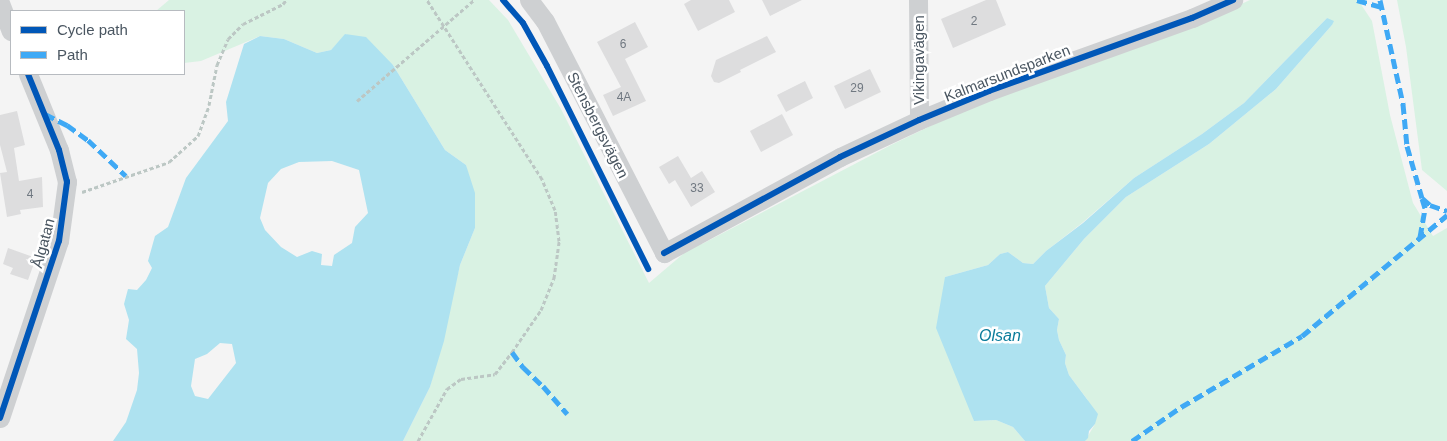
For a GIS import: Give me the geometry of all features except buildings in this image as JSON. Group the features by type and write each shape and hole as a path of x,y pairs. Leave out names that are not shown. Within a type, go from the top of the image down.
{"street":[{"name":"Stensbergsvägen","path":"529,0 545,22 664,253"},
{"name":"Vikingavägen","path":"918,0 919,120"},
{"name":"Kalmarsundsparken","path":"664,253 840,158 919,120 989,92 1192,18 1233,0"},
{"path":"0,3 10,28"},
{"name":"Ålgatan","path":"0,418 59,241 66,197 67,182 59,150 28,75"}],"path":[{"path":"66,197 169,162 198,136 209,104 217,65 228,39 243,24 283,4 286,0"},
{"path":"418,441 447,389 461,379 495,374 512,352 541,310 554,278 559,241 556,210 542,179 427,0"},
{"path":"357,101 474,0"}],"green space":[{"path":"169,0 489,0 508,20 561,109 649,283 696,243 702,244 891,145 1001,92 1195,25 1250,0 1358,0 1372,21 1390,115 1413,203 1433,236 1447,228 1447,441 1085,441 1095,424 1087,399 1069,375 1065,363 1066,355 1059,340 1057,330 1059,319 1049,308 1045,286 1084,239 1126,197 1209,144 1276,89 1332,25 1327,18 1244,103 1202,134 1134,178 1033,264 1023,263 1008,252 1000,254 988,265 945,277 974,421 996,420 1013,427 1025,441 403,441 430,387 460,265 475,228 466,165 445,150 393,65 346,34 331,50 317,53 284,39 260,36 201,61 185,63 185,10 157,10"},
{"path":"1397,0 1447,0 1447,191 1422,170 1406,47"}],"water":[{"name":"Olsan","path":"1327,18 1334,21 1332,25 1276,89 1209,144 1126,197 1084,239 1045,286 1049,308 1059,319 1057,330 1059,340 1066,355 1065,363 1069,375 1098,414 1095,424 1089,431 1088,438 1085,441 1025,441 1013,427 996,420 974,421 936,328 945,277 988,265 1000,254 1008,252 1023,263 1033,264 1134,178 1202,134 1244,103"},
{"path":"345,34 366,37 393,65 445,150 466,165 475,193 475,228 460,265 444,341 430,387 403,441 113,441 126,422 137,390 139,373 137,349 126,339 129,320 124,304 128,289 137,290 146,280 152,268 148,261 155,236 168,227 186,178 228,121 226,102 244,44 260,36 284,39 317,53 331,50","holes":["332,161 359,170 368,213 355,227 352,243 334,255 332,266 321,265 322,254 312,251 297,257 281,247 265,230 260,218 268,183 281,169 299,162","220,343 232,344 236,363 208,399 195,396 191,386 195,359 207,354"]}],"marked path":[{"path":"1357,0 1382,7"},
{"path":"1380,0 1403,104 1407,146 1422,198 1430,205 1447,211"},
{"path":"45,114 67,125 88,140 126,176"},
{"path":"1420,237 1425,208 1422,198"},
{"path":"1132,441 1181,407 1302,336 1447,215"},
{"path":"512,352 523,367 543,386 567,414"}],"cycle path":[{"path":"503,0 523,23 547,66 648,269"},
{"path":"664,253 840,157 919,120 989,91 1192,18 1233,0"},
{"path":"0,418 59,241 67,182 59,150 28,75"}]}
